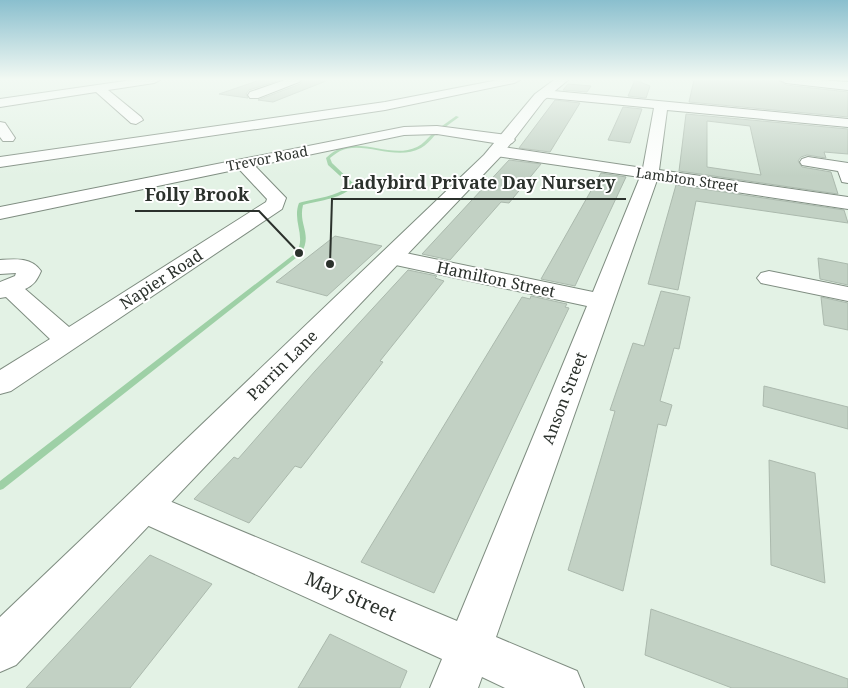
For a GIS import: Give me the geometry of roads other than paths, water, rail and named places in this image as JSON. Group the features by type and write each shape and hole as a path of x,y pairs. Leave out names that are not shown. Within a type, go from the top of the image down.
{"main road":[{"path":"127,112 136,120"},
{"path":"0,151 291,112"},
{"path":"0,162 343,112"},
{"name":"Parrin Lane","path":"0,649 502,146 531,112"},
{"name":"Anson Street","path":"454,688 650,174 660,112"},
{"path":"783,112 848,123"},
{"name":"Trevor Road","path":"0,213 411,130 437,130 502,146"},
{"name":"Lambton Street","path":"502,146 650,174 848,203"},
{"path":"808,162 845,167 848,178"},
{"name":"Napier Road","path":"0,384 275,205 276,198 274,194 242,163"},
{"name":"Hamilton Street","path":"391,257 600,301"},
{"path":"769,278 848,294"},
{"path":"3,282 68,340"},
{"name":"May Street","path":"142,506 470,647 560,688"}],"waterway":[{"path":"443,127 457,117"},
{"path":"0,486 299,253 304,240 299,217 301,204 342,193 353,185 330,164 328,158 337,151 347,147 408,151 420,147 433,135"}],"place":[{"name":"Folly Brook","path":"299,253"},
{"name":"Ladybird Private Day Nursery","path":"330,264"}]}
